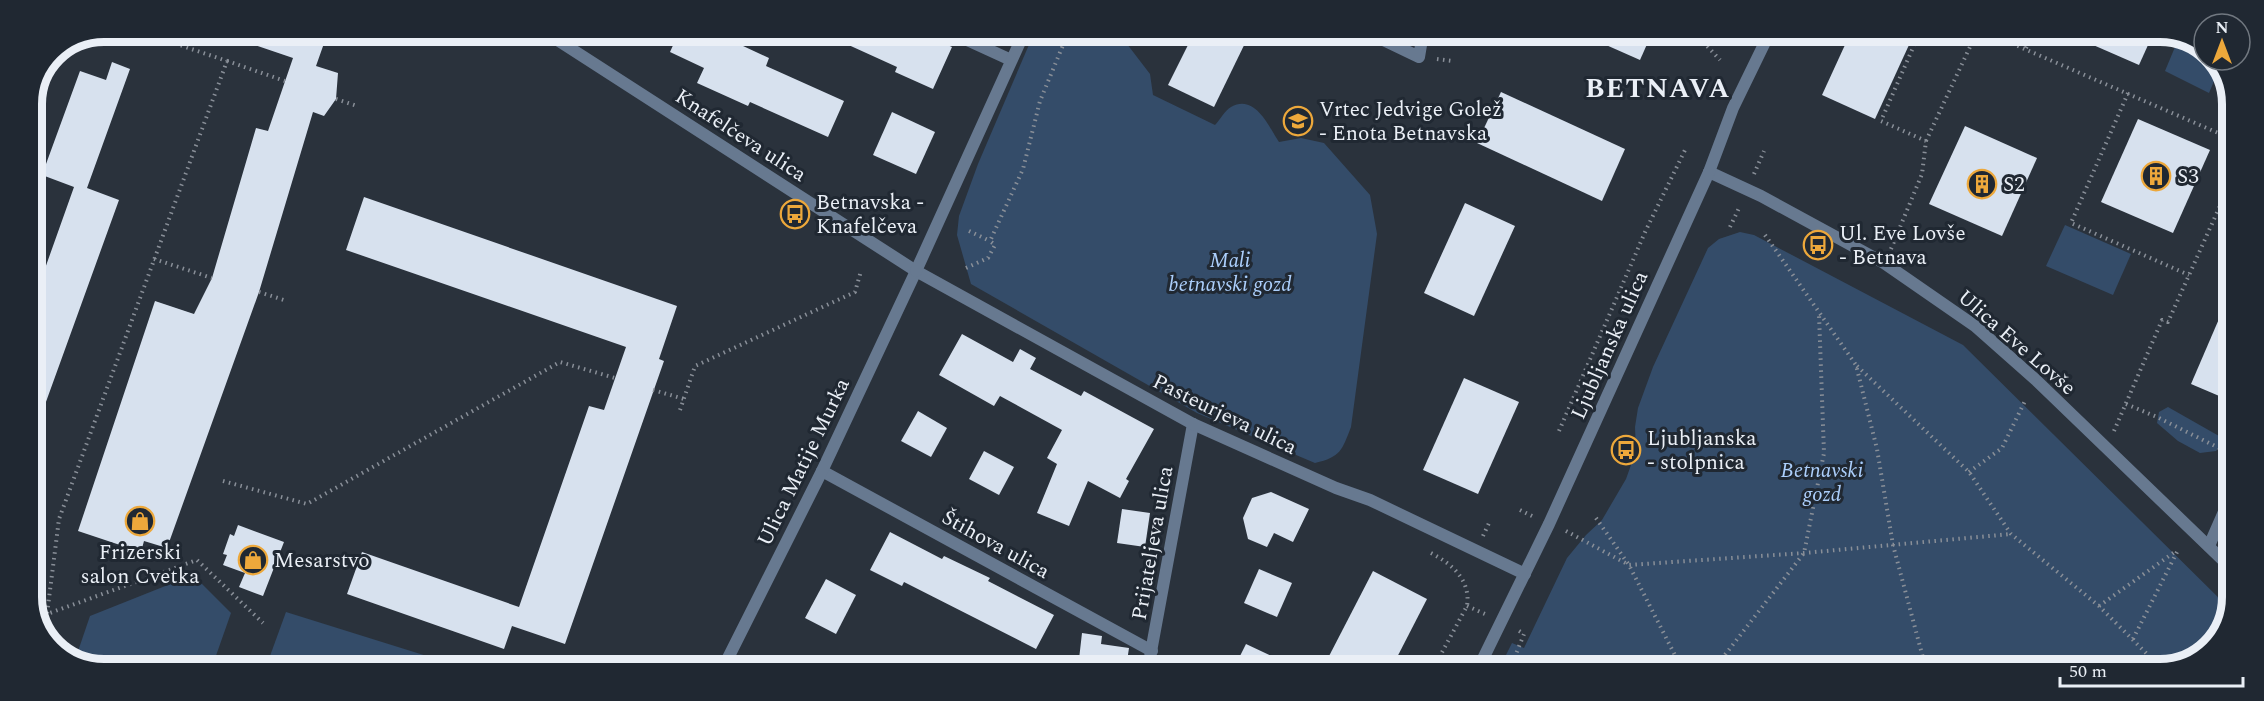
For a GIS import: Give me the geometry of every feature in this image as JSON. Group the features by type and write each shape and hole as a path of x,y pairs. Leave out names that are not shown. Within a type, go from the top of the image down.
{"street":[{"name":"Knafelčeva ulica","path":"560,42 916,272"},
{"path":"972,42 1011,60"},
{"name":"Ulica Matije Murka","path":"728,659 822,471 916,272 1020,42"},
{"path":"1388,42 1419,57 1422,42"},
{"name":"Ljubljanska ulica","path":"1483,659 1525,574 1709,172 1733,108 1764,42"},
{"name":"Ulica Eve Lovše","path":"1709,172 1761,196 1884,263 1975,326 2036,380 2222,559"},
{"name":"Pasteurjeva ulica","path":"916,272 1193,424 1336,488 1370,500 1525,574"},
{"name":"Prijateljeva ulica","path":"1150,659 1193,424"},
{"name":"Štihova ulica","path":"822,471 1152,651"},
{"path":"2209,546 2222,516"}],"path":[{"path":"171,42 285,81"},
{"path":"990,241 1023,169 1040,101 1064,42"},
{"path":"1703,42 1720,60"},
{"path":"1916,42 1881,121 1926,141"},
{"path":"1884,263 1922,174 1926,141 1972,42"},
{"path":"2011,42 2222,135"},
{"path":"2026,48 2029,42"},
{"path":"227,61 59,519 47,614 197,560 263,623"},
{"path":"2128,93 2071,223 2189,275"},
{"path":"336,99 357,106"},
{"path":"1559,431 1646,230 1686,148"},
{"path":"2106,449 2162,320 2169,322 2222,201"},
{"path":"966,268 988,258 995,245 969,231"},
{"path":"1764,235 1856,365 1969,472 2011,534 2099,606 2152,659"},
{"path":"154,259 212,278"},
{"path":"680,410 694,366 855,292 861,271"},
{"path":"259,292 287,301"},
{"path":"1722,659 1804,553 1824,453 1819,314"},
{"path":"223,481 307,504 560,362 615,378"},
{"path":"1856,365 1877,450 1893,545 1923,659"},
{"path":"653,390 684,399"},
{"path":"1969,472 2002,448 2025,401"},
{"path":"2126,404 2222,450"},
{"path":"1596,518 1629,565 1677,659"},
{"path":"1575,535 1629,565 1804,553 2011,534"},
{"path":"2099,606 2178,550 2133,639"},
{"path":"1431,553 1449,562 1462,578 1468,600 1438,659"},
{"path":"1514,659 1524,634"}],"green space":[{"name":"Mali betnavski gozd","path":"1030,42 1124,42 1150,74 1153,95 1215,125 1231,107 1247,104 1266,121 1279,142 1301,138 1324,143 1370,195 1377,234 1351,427 1343,447 1330,458 1315,463 1197,413 971,284 957,235 959,216 978,164"},
{"path":"2176,44 2192,51 2192,72 2214,73 2216,77 2209,93 2165,71"},
{"path":"2065,225 2131,254 2113,295 2046,266"},
{"name":"Betnavski gozd","path":"1740,232 1754,235 1963,345 2222,601 2220,613 2212,632 2188,653 2160,659 1504,659 1512,643 1524,648 1567,558 1602,520 1626,479 1636,451 1635,427 1638,408 1653,367 1708,248 1719,239"},
{"path":"2168,407 2219,436 2222,444 2216,451 2200,453 2178,441 2157,423 2159,412"},
{"path":"193,575 231,613 215,659 104,659 77,653 90,616"},
{"path":"286,612 436,659 269,659"}],"building":[{"path":"246,42 324,42 316,66 338,73 336,99 324,116 313,112 259,292 167,548 144,541 141,552 78,531 155,301 194,314 212,278 256,128 268,131 293,58"},
{"path":"674,42 735,42 769,58 766,66 844,101 828,137 750,102 748,106 697,83 704,68 670,52"},
{"path":"842,42 941,42 952,47 933,89 895,72 897,67"},
{"path":"1190,42 1246,42 1214,107 1168,85"},
{"path":"1599,42 1648,42 1640,60"},
{"path":"1846,42 1910,42 1875,119 1822,95"},
{"path":"2086,42 2149,42 2139,65"},
{"path":"112,62 130,69 87,188 119,200 42,413 42,277 74,187 42,175 80,71 106,80"},
{"path":"1501,92 1625,149 1602,201 1477,143"},
{"path":"892,112 935,132 916,174 873,155"},
{"name":"S3","path":"2138,119 2210,150 2173,233 2101,202"},
{"name":"S2","path":"1965,126 2037,158 2002,236 1929,204"},
{"path":"364,197 677,306 659,359 664,361 565,644 512,626 504,649 347,594 362,552 519,607 589,406 604,410 626,347 346,250"},
{"path":"1465,203 1515,226 1474,316 1424,293"},
{"path":"2222,312 2222,397 2191,384"},
{"path":"962,334 1013,362 1020,349 1036,358 1030,369 1081,396 1084,391 1154,429 1126,479 1129,481 1120,498 1088,481 1069,526 1037,513 1057,464 1047,458 1062,430 1000,396 994,406 939,375"},
{"path":"1464,378 1519,402 1478,494 1423,470"},
{"path":"918,411 947,428 931,457 901,441"},
{"path":"984,451 1014,467 999,495 969,479"},
{"path":"1271,492 1309,509 1293,542 1274,533 1267,547 1248,539 1243,518 1252,498"},
{"path":"1122,509 1150,513 1145,547 1117,543"},
{"path":"238,525 284,542 263,596 239,587 245,573 223,565 227,555 223,554 230,534 234,536"},
{"path":"890,532 942,559 944,556 990,578 988,581 1054,615 1036,649 904,582 902,586 870,570"},
{"path":"1259,569 1292,583 1277,617 1244,603"},
{"path":"1373,571 1427,599 1396,659 1328,659"},
{"path":"826,579 856,595 836,634 805,618"},
{"path":"1082,633 1102,636 1101,644 1129,648 1127,659 1079,659"},
{"path":"1246,644 1278,659 1238,659"}],"place":[{"name":"Vrtec Jedvige Golež - Enota Betnavska","path":"1298,121"},
{"name":"S3","path":"2156,176"},
{"name":"S2","path":"1982,184"},
{"name":"Betnavska - Knafelčeva","path":"795,214"},
{"name":"Ul. Eve Lovše - Betnava","path":"1818,245"},
{"name":"Ljubljanska - stolpnica","path":"1626,450"},
{"name":"Frizerski salon Cvetka","path":"140,521"},
{"name":"Mesarstvo","path":"253,560"}],"district":[{"name":"BETNAVA","path":"1658,88"}]}
